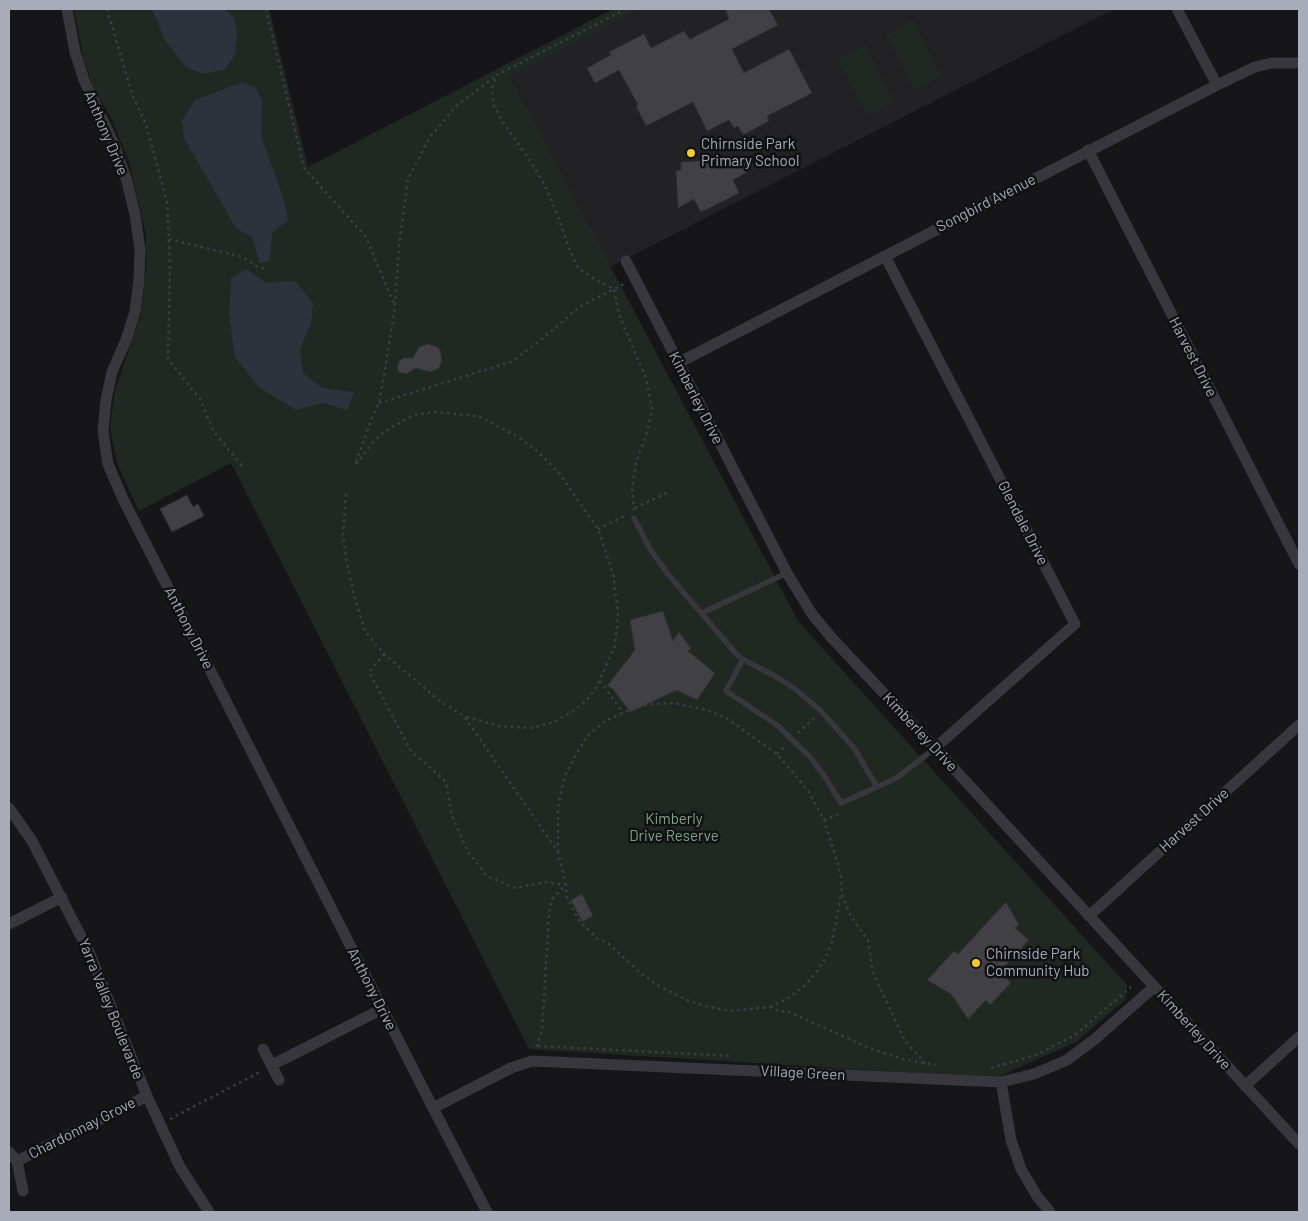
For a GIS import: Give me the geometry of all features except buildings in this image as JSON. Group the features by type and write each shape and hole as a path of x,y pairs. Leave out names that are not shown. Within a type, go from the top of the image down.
{"street":[{"name":"Anthony Drive","path":"67,9 75,52 84,80 115,146 127,181 140,249 135,312 126,340 112,372 106,400 103,431 108,464 123,499 382,1009 488,1212"},
{"path":"1176,9 1217,85"},
{"name":"Songbird Avenue","path":"678,363 1217,85 1255,67 1272,63 1299,63"},
{"name":"Harvest Drive","path":"1088,150 1296,550 1299,564"},
{"name":"Glendale Drive","path":"885,256 1075,624 935,748"},
{"name":"Kimberley Drive","path":"626,261 787,573 812,614 831,637 1299,1144"},
{"name":"Harvest Drive","path":"1089,916 1299,725"},
{"name":"Yarra Valley Boulevarde","path":"9,808 32,841 62,897 93,961 147,1096 180,1167 209,1212"},
{"path":"9,924 62,897"},
{"name":"Village Green","path":"433,1108 511,1068 532,1060 1001,1082 1034,1074 1067,1060 1095,1039 1154,987"},
{"path":"272,1065 382,1009"},
{"path":"1245,1086 1299,1037"},
{"path":"263,1049 279,1080"},
{"path":"1001,1082 1011,1140 1021,1169 1037,1196 1050,1212"},
{"name":"Chardonnay Grove","path":"17,1161 147,1096"},
{"name":"Chardonnay Grove","path":"9,1152 17,1161 23,1191"}],"lane":[{"path":"634,513 650,549 666,573 738,656 794,688 821,711 854,748 877,787"},
{"path":"702,613 787,573"},
{"path":"743,659 726,691 778,726 792,739 811,758 825,776 841,803 898,777 935,748"}],"path":[{"path":"107,9 133,97 146,124 167,202 170,265 168,359 200,399 214,432 243,467"},
{"path":"266,9 304,168 366,237 395,306"},
{"path":"346,494 343,535 354,595 365,631 384,654 441,702 464,716 499,726 532,728 554,722 585,702 600,681 615,646 618,613 614,573 598,529 560,474 537,451 518,437 486,420 476,416 436,412 414,415 385,431 374,441 356,464 379,403 395,306 399,246 408,180 430,137 457,105 497,75 626,9"},
{"path":"497,75 492,88 494,106 544,184 578,268 614,289"},
{"path":"169,239 243,257 256,266 266,269"},
{"path":"379,403 511,362 546,336 578,307 635,279"},
{"path":"614,289 619,315 646,378 652,410 648,430 636,462 632,488 634,513 667,493"},
{"path":"598,529 627,515"},
{"path":"384,654 369,672 411,751 446,782 452,816 468,852 487,876 515,888 546,882 566,885"},
{"path":"600,681 623,712"},
{"path":"674,703 707,710 728,719 778,754 809,792 824,820 841,878 842,894 832,942 816,974 796,992 770,1007 730,1011 689,1001 659,986 643,975 609,944 598,939 579,921 567,897 558,852 558,807 565,775 586,737 605,721 633,708 652,704 674,703"},
{"path":"464,716 558,852"},
{"path":"532,1060 542,1031 549,914 552,899 566,885"},
{"path":"842,894 851,917 868,940 873,973 905,1041 926,1064"},
{"path":"989,1069 1036,1055 1075,1035 1131,987"},
{"path":"770,1007 778,1011 789,1012 871,1049 902,1059 943,1067"},
{"path":"537,1046 733,1056"},
{"path":"906,1065 926,1064"},
{"path":"160,1124 272,1065"}],"shaded area":[{"path":"152,9 224,9 234,17 237,36 235,55 225,69 203,74 186,67 165,40"},
{"name":"Chirnside Park Primary School","path":"640,9 1114,9 610,267 510,76"},
{"path":"243,82 256,88 262,101 261,136 283,197 288,220 272,233 270,261 260,263 252,237 236,228 184,138 182,121 195,100"},
{"path":"246,269 266,283 295,281 313,303 311,324 300,349 303,373 322,388 354,392 347,410 323,403 296,410 259,387 235,357 229,314 231,279"}],"green space":[{"name":"Kimberly Drive Reserve","path":"74,9 269,9 308,167 613,9 640,9 510,76 798,621 1127,985 1125,1000 1076,1042 1000,1076 930,1074 529,1049 231,463 139,511 117,463 110,428 115,390 141,314 146,269 146,235 129,162 112,120 95,91 84,61"},
{"path":"913,21 941,76 914,90 886,35"},
{"path":"865,45 894,101 866,115 838,60"}],"place":[{"name":"Chirnside Park Primary School","path":"691,153"},
{"name":"Chirnside Park Community Hub","path":"976,963"}]}
